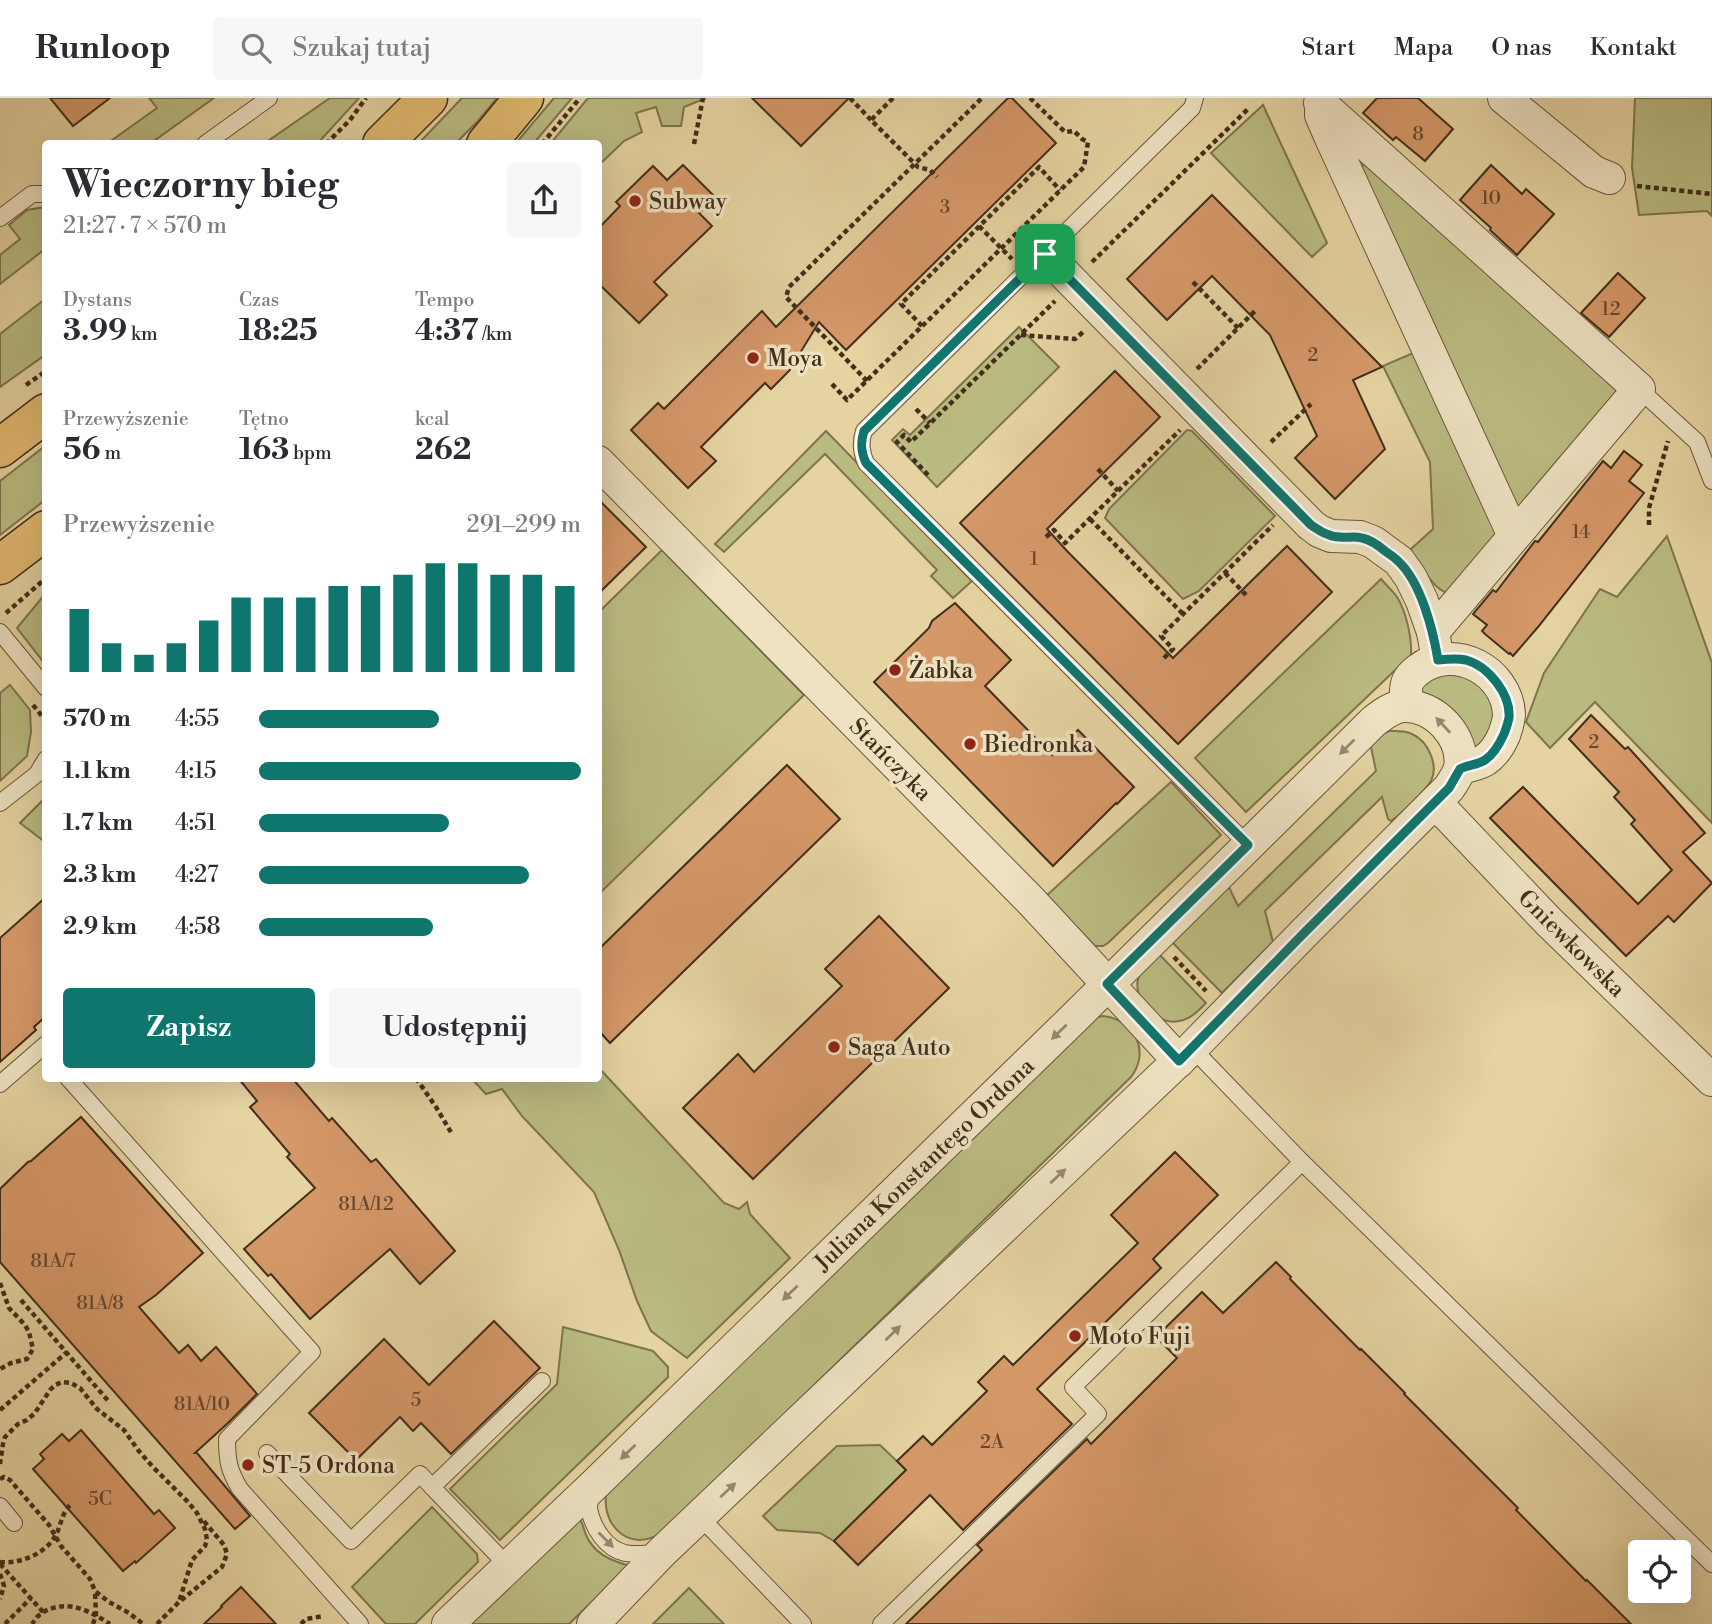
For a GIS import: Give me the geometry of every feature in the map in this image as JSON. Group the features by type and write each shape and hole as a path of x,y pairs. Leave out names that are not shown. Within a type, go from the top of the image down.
{"main road":[{"path":"489,140 524,98"},
{"path":"386,140 421,101"},
{"path":"0,448 42,415"},
{"path":"0,565 42,533"}],"street":[{"path":"1504,98 1586,166 1609,178"},
{"path":"593,1624 661,1553 1185,1055 1449,788 1460,769 1459,748 1440,720 1416,707 1401,706 1407,682 1420,668 1514,536 1639,389 1321,100"},
{"path":"1321,100 1321,115 1514,536"},
{"path":"1045,254 1311,525 1331,536 1360,537 1373,542 1399,561 1411,578 1436,646 1451,659 1478,665 1496,681 1504,694 1509,716 1500,745 1485,760 1460,769"},
{"name":"Stańczyka","path":"602,466 1032,902 1107,984 1185,1055"},
{"name":"Juliana Konstantego Ordona","path":"448,1624 593,1486 1374,721 1401,706"},
{"name":"Gniewkowska","path":"1435,802 1548,921 1712,1080"}],"lane":[{"path":"211,140 269,98"},
{"path":"1195,98 1192,108 864,431 861,441 866,463 1248,845"},
{"path":"0,218 32,194 42,194"},
{"path":"1639,389 1697,442 1712,481"},
{"path":"0,632 42,683"},
{"path":"0,803 37,774 42,766"},
{"path":"0,1084 42,1051"},
{"path":"1185,1055 1301,1162 1712,1564"},
{"path":"72,1082 312,1352 227,1439 230,1474 240,1489 360,1624"},
{"path":"881,1624 1098,1414 1073,1387 1301,1162"},
{"path":"432,1487 542,1381"},
{"path":"267,1453 351,1541 420,1474 508,1566"},
{"path":"593,1486 589,1506 592,1520 608,1545 623,1552 661,1553"},
{"path":"0,1506 14,1523"},
{"path":"700,1517 803,1624"}],"path":[{"path":"330,140 350,120 366,98"},
{"path":"545,140 580,98"},
{"path":"694,144 703,98"},
{"path":"850,98 918,167 930,170 937,177"},
{"path":"871,120 893,98"},
{"path":"867,381 786,298 789,287 982,98"},
{"path":"832,384 847,400 1084,167 1088,142 1074,131 1065,132 1030,98"},
{"path":"922,326 901,304 979,226 1039,167 1060,190"},
{"path":"1609,178 1660,190 1712,194"},
{"path":"979,226 1001,248"},
{"path":"1194,282 1238,328"},
{"path":"1020,335 1075,339 1091,323"},
{"path":"1268,444 1311,404"},
{"path":"1046,537 1054,530 1065,543 1188,422"},
{"path":"1649,525 1649,508 1670,434 1677,424"},
{"path":"1098,469 1118,491"},
{"path":"1164,658 1173,649 1161,636 1281,517"},
{"path":"1090,519 1183,614"},
{"path":"1225,573 1246,595"},
{"path":"0,617 42,581"},
{"path":"1155,937 1227,1013"},
{"path":"419,1082 452,1134"},
{"path":"0,1283 9,1308 29,1332 33,1349 27,1359 0,1368"},
{"path":"21,1300 110,1403"},
{"path":"0,1410 67,1352"},
{"path":"0,1464 3,1444 10,1431 36,1413 50,1390 62,1382 80,1388 97,1409 124,1430 152,1466 225,1545 227,1554 222,1567 157,1624"},
{"path":"0,1477 10,1480 90,1579 95,1591 96,1615 93,1624"},
{"path":"0,1563 28,1558 43,1548 55,1537 62,1514 72,1503"},
{"path":"179,1602 192,1560 205,1546 207,1539 197,1513"},
{"path":"0,1563 43,1612"},
{"path":"0,1574 4,1587 0,1599"},
{"path":"95,1591 143,1624"},
{"path":"5,1624 31,1598"},
{"path":"32,1624 43,1612 69,1606 84,1609 110,1624"}],"green space":[{"path":"149,98 214,98 155,140 112,140 157,108"},
{"path":"330,98 359,98 321,140 269,140"},
{"path":"462,98 497,98 459,140 422,140"},
{"path":"554,98 572,98 537,140 519,140"},
{"path":"588,98 706,98 684,107 681,126 662,126 656,107 636,113 642,132 624,141 602,162 602,140 553,140"},
{"path":"1635,98 1712,98 1712,216 1707,211 1639,215 1632,168"},
{"path":"1263,105 1327,243 1312,257 1211,153"},
{"path":"1374,160 1620,389 1518,514 1361,172 1363,164"},
{"path":"42,208 42,251 0,284 0,255 20,239 9,225 27,210"},
{"path":"42,301 42,357 0,387 0,334"},
{"path":"1019,327 1059,367 937,487 892,440 903,429 910,435"},
{"path":"1420,350 1498,531 1448,593 1432,582 1410,550 1433,529 1430,462 1383,366"},
{"path":"1187,430 1192,431 1275,516 1199,591 1183,599 1105,518 1109,509"},
{"path":"826,431 972,581 953,598 931,576 937,570 825,454 724,552 715,544"},
{"path":"42,448 42,502 0,535 0,481"},
{"path":"1667,536 1712,663 1712,823 1595,702 1550,748 1526,722 1544,673 1600,589 1617,597"},
{"path":"662,550 804,695 602,891 602,609"},
{"path":"1381,579 1397,597 1403,610 1411,655 1246,812 1195,758"},
{"path":"42,598 42,660 17,628"},
{"path":"1451,670 1488,689 1493,722 1488,735 1474,750 1454,712 1439,701 1416,693 1425,678"},
{"path":"10,685 30,710 31,732 27,756 0,781 0,693"},
{"path":"1389,731 1409,733 1423,742 1433,761 1431,781 1391,821 1388,819 1382,797 1265,911 1273,942 1222,993 1170,940 1227,883 1238,906 1376,771 1370,742"},
{"path":"1171,782 1221,835 1108,943 1095,946 1046,896"},
{"path":"42,801 42,840 20,823"},
{"path":"1157,952 1206,1003 1187,1018 1171,1022 1163,1020 1148,1010 1139,996 1139,976"},
{"path":"1103,1016 1123,1023 1136,1038 1139,1057 1131,1077 664,1531 641,1540 631,1539 614,1527 606,1507 606,1494 1093,1018"},
{"path":"602,1071 724,1203 739,1209 747,1202 750,1214 790,1258 687,1358 651,1331 594,1192 522,1116 502,1089 486,1094 475,1082 602,1082"},
{"path":"563,1327 653,1351 668,1367 668,1377 500,1540 450,1489 557,1384"},
{"path":"880,1445 906,1470 834,1541 820,1533 777,1530 763,1516 837,1446"},
{"path":"432,1507 477,1554 478,1562 415,1624 386,1624 352,1587"},
{"path":"580,1519 589,1541 598,1551 628,1567 569,1624 467,1624"},
{"path":"689,1588 724,1624 653,1624"}],"building":[{"path":"50,98 110,98 73,126"},
{"path":"752,98 849,98 801,146"},
{"path":"1008,98 1012,98 1056,143 846,350 819,322 789,371 771,389 765,383 701,447 716,461 688,488 631,430 658,403 664,409 762,311 776,327"},
{"path":"1377,98 1418,98 1453,129 1425,161 1396,137 1393,140 1363,113"},
{"path":"683,165 715,197 699,213 712,226 654,282 667,295 639,323 602,287 602,225 620,206 616,202 653,166 667,180"},
{"path":"1491,165 1522,194 1526,189 1554,214 1517,255 1460,200"},
{"path":"1212,195 1382,367 1353,380 1385,449 1335,499 1295,458 1317,436 1270,335 1212,276 1167,320 1127,279"},
{"path":"1618,273 1645,298 1609,337 1581,313"},
{"path":"1115,371 1160,417 1047,529 1067,551 1173,658 1287,546 1332,592 1178,744 960,523"},
{"path":"1624,451 1642,465 1629,481 1644,493 1538,627 1513,656 1509,654 1482,631 1487,625 1473,614 1493,590 1496,592 1603,461 1611,468"},
{"path":"602,503 646,547 602,590"},
{"path":"955,603 1011,660 985,686 1052,755 1078,730 1134,787 1053,866 874,682 929,628 932,621"},
{"path":"1591,715 1625,749 1628,747 1705,833 1683,852 1712,883 1674,922 1668,916 1626,956 1490,818 1523,787 1638,904 1672,870 1631,824 1635,820 1614,797 1619,792 1569,739"},
{"path":"787,765 840,819 610,1043 602,1034 602,946"},
{"path":"42,901 42,1020 34,1027 36,1030 0,1062 0,938"},
{"name":"Saga Auto","path":"879,916 949,988 753,1179 683,1108 738,1054 754,1072 842,986 825,969"},
{"path":"241,1082 295,1082 329,1121 332,1118 371,1162 376,1159 455,1251 420,1284 390,1249 310,1319 271,1274 268,1276 244,1249 315,1188 287,1157 290,1154 250,1107 257,1101"},
{"path":"81,1117 203,1253 139,1307 179,1353 188,1345 201,1361 216,1347 257,1394 195,1453 250,1516 235,1529 0,1262 0,1189"},
{"path":"1175,1152 1218,1195 1153,1259 1161,1268 1037,1389 1072,1424 963,1530 930,1495 858,1565 834,1541 906,1470 897,1461 923,1436 932,1445 987,1391 978,1382 1004,1356 1013,1365 1138,1243 1111,1215"},
{"path":"1276,1262 1518,1508 1516,1510 1631,1624 906,1624 982,1550 977,1545 1087,1439 1091,1444 1177,1358 1156,1337 1202,1292 1223,1313"},
{"path":"494,1321 540,1368 451,1454 421,1423 413,1431 400,1417 356,1460 309,1413 384,1339 429,1385"},
{"path":"81,1430 154,1514 159,1510 175,1528 136,1563 135,1561 123,1571 33,1469 44,1459 40,1454 62,1434 69,1441"},
{"path":"241,1587 276,1624 204,1624 221,1606"}],"place":[{"name":"Subway","path":"635,201"},
{"name":"Moya","path":"753,358"},
{"name":"Żabka","path":"895,670"},
{"name":"Biedronka","path":"970,744"},
{"name":"Saga Auto","path":"834,1047"},
{"name":"Moto Fuji","path":"1075,1336"},
{"name":"ST-5 Ordona","path":"248,1465"}],"route":[{"path":"1045,254 1311,525 1331,536 1360,537 1373,542 1399,561 1422,601 1433,632 1438,660 1465,660 1478,665 1496,681 1504,694 1509,716 1500,745 1485,760 1460,769 1449,788 1179,1061 1107,984 1248,845 866,463 861,447 864,431 1045,254"}]}
